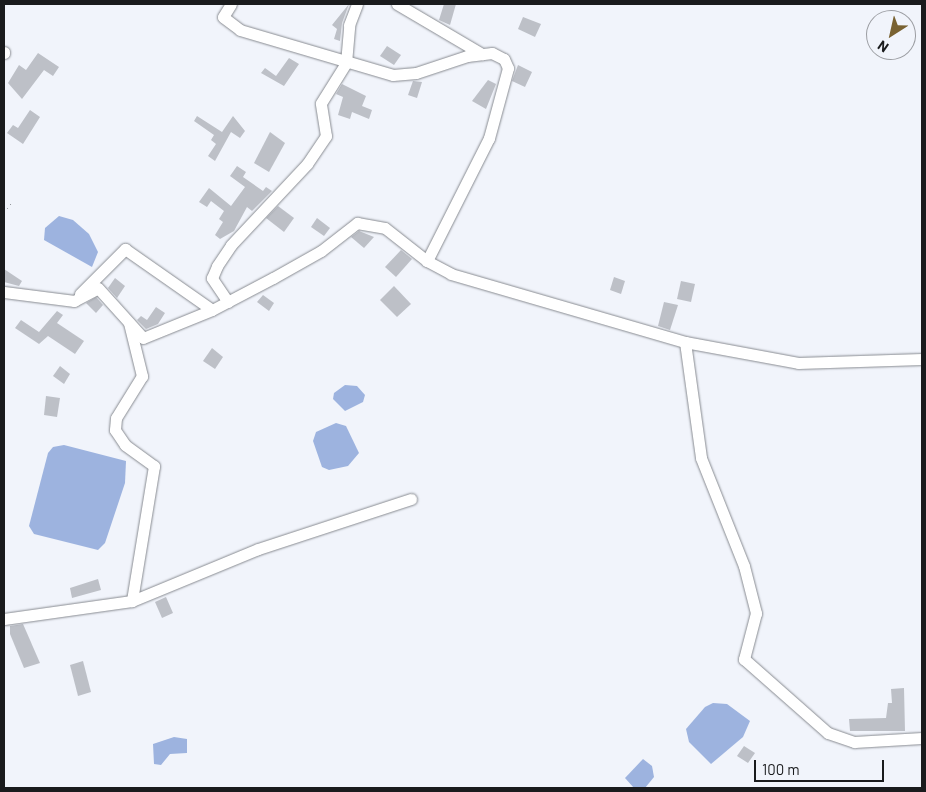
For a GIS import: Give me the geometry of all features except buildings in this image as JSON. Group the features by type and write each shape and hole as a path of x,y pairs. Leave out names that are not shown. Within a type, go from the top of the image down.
{"street":[{"path":"231,4 223,17 240,30 393,76 482,54 492,53 504,59 508,68 502,98 489,138 427,261"},
{"path":"228,302 212,278 217,266 231,245 307,164 326,136 321,103 346,63 349,26 357,4"},
{"path":"397,4 482,54"},
{"path":"4,292 74,301 98,288 143,338 228,302 321,251 357,223 384,228 427,261 451,274 685,342 798,363 922,360"},
{"path":"74,301 125,249 212,310"},
{"path":"128,322 142,376 116,418 115,430 125,445 154,466 132,601"},
{"path":"685,342 702,458 744,566 756,613 744,659 828,732 854,742 922,738"},
{"path":"4,619 132,601 258,549 411,500"}],"path":[{"path":"4,212 11,203"}],"water":[{"path":"59,216 73,220 89,234 98,252 92,267 44,240 45,228"},
{"path":"345,385 357,386 365,395 363,402 345,411 333,399 334,393"},
{"path":"336,423 346,426 359,453 348,466 329,470 322,467 313,441 316,432"},
{"path":"64,445 126,461 125,483 105,543 98,550 34,534 29,526 48,453 53,447"},
{"path":"713,703 727,704 750,721 743,737 711,764 689,742 686,729 705,707"},
{"path":"174,737 187,739 187,753 170,754 161,765 154,764 153,744"},
{"path":"643,759 652,766 654,777 645,788 634,788 625,778"}]}
